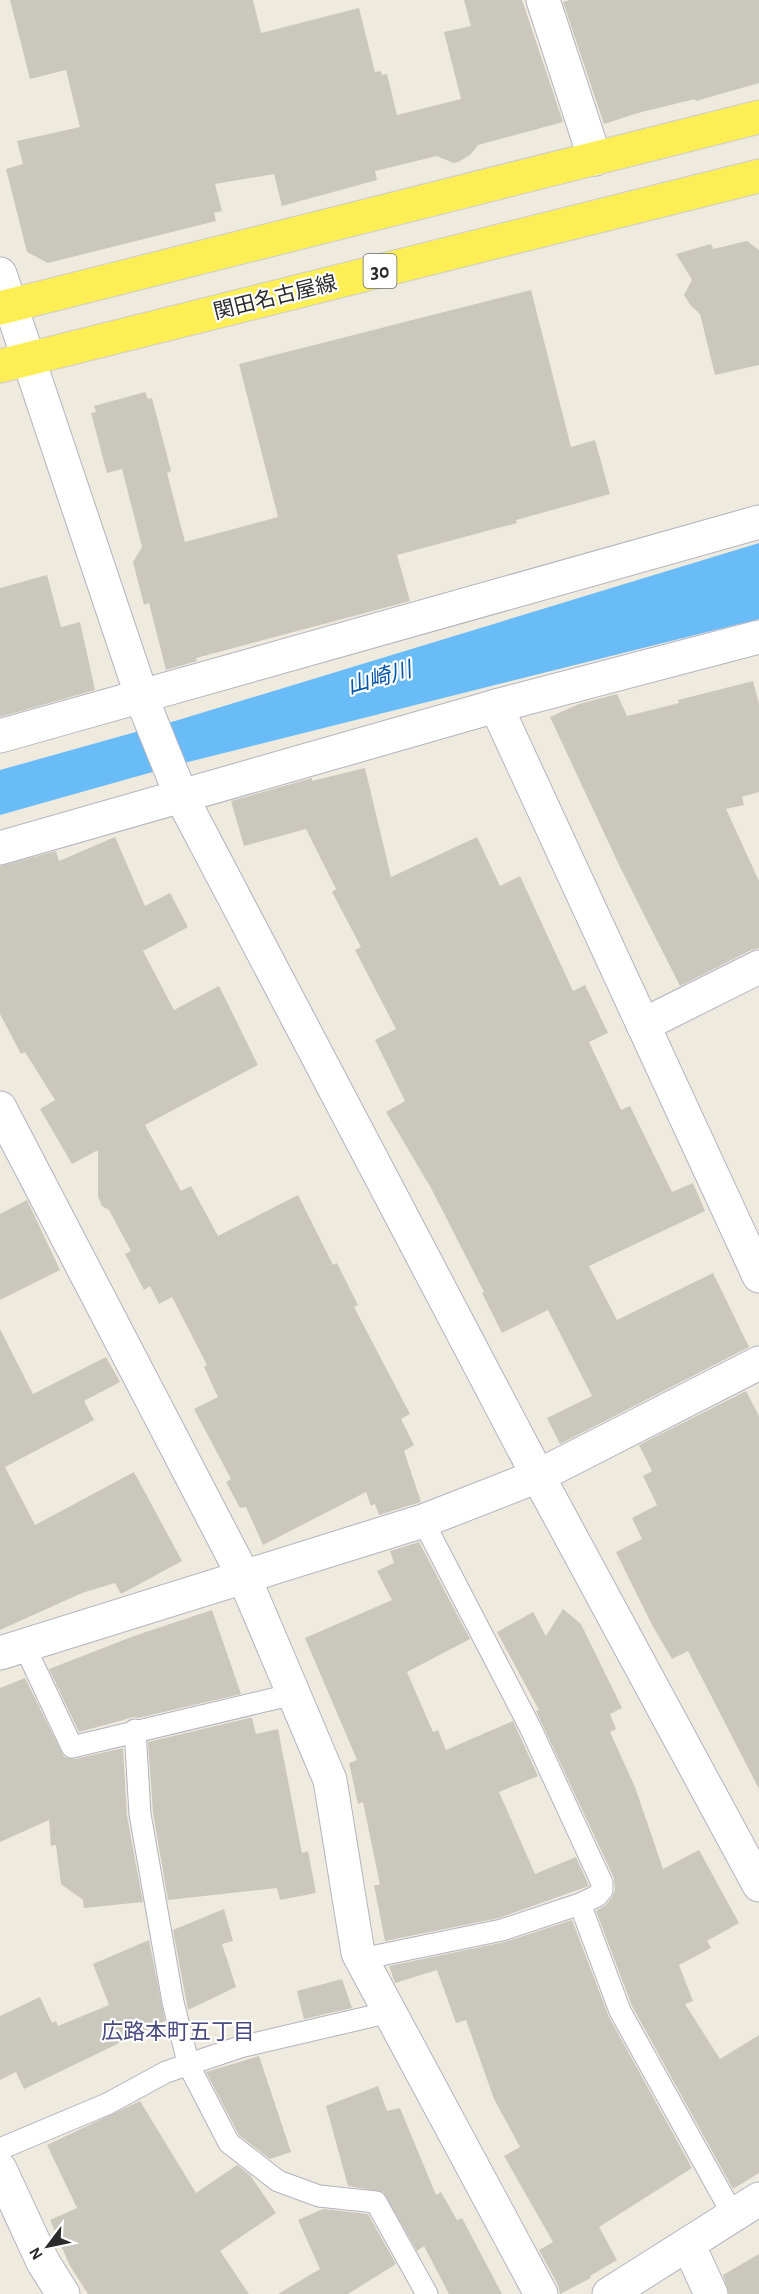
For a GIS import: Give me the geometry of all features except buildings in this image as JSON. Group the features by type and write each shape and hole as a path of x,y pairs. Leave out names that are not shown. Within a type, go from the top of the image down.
{"main road":[{"path":"5,306 759,117"},
{"name":"関田名古屋線","path":"14,363 759,176"}],"street":[{"path":"543,0 595,159"},
{"path":"0,274 14,363 182,798 538,1476 759,1885"},
{"path":"0,736 144,703 759,522"},
{"path":"0,848 182,798 496,706 759,637"},
{"path":"496,706 759,1276"},
{"path":"643,1025 759,967"},
{"path":"0,1108 244,1577 330,1780 358,1953 541,2294"},
{"path":"12,1649 423,1521 538,1476 759,1363"},
{"path":"0,2169 8,2206 63,2294"},
{"path":"609,2294 746,2207"},
{"path":"688,2244 711,2294"}],"lane":[{"path":"361,1959 502,1930 580,1904 597,1896 602,1890 602,1883 530,1727 423,1521"},
{"path":"12,1649 72,1747 135,1730 294,1695"},
{"path":"135,1730 140,1814 173,2002 189,2066 229,2143 278,2181 319,2196 376,2202 428,2294"},
{"path":"580,1904 620,2011 746,2207"},
{"path":"0,2149 107,2104 166,2072 240,2047 390,2012"}],"water":[{"name":"山崎川","path":"759,543 759,619 188,762 0,815 0,770 175,721"}],"district":[{"name":"広路本町五丁目","path":"178,2031"}]}
